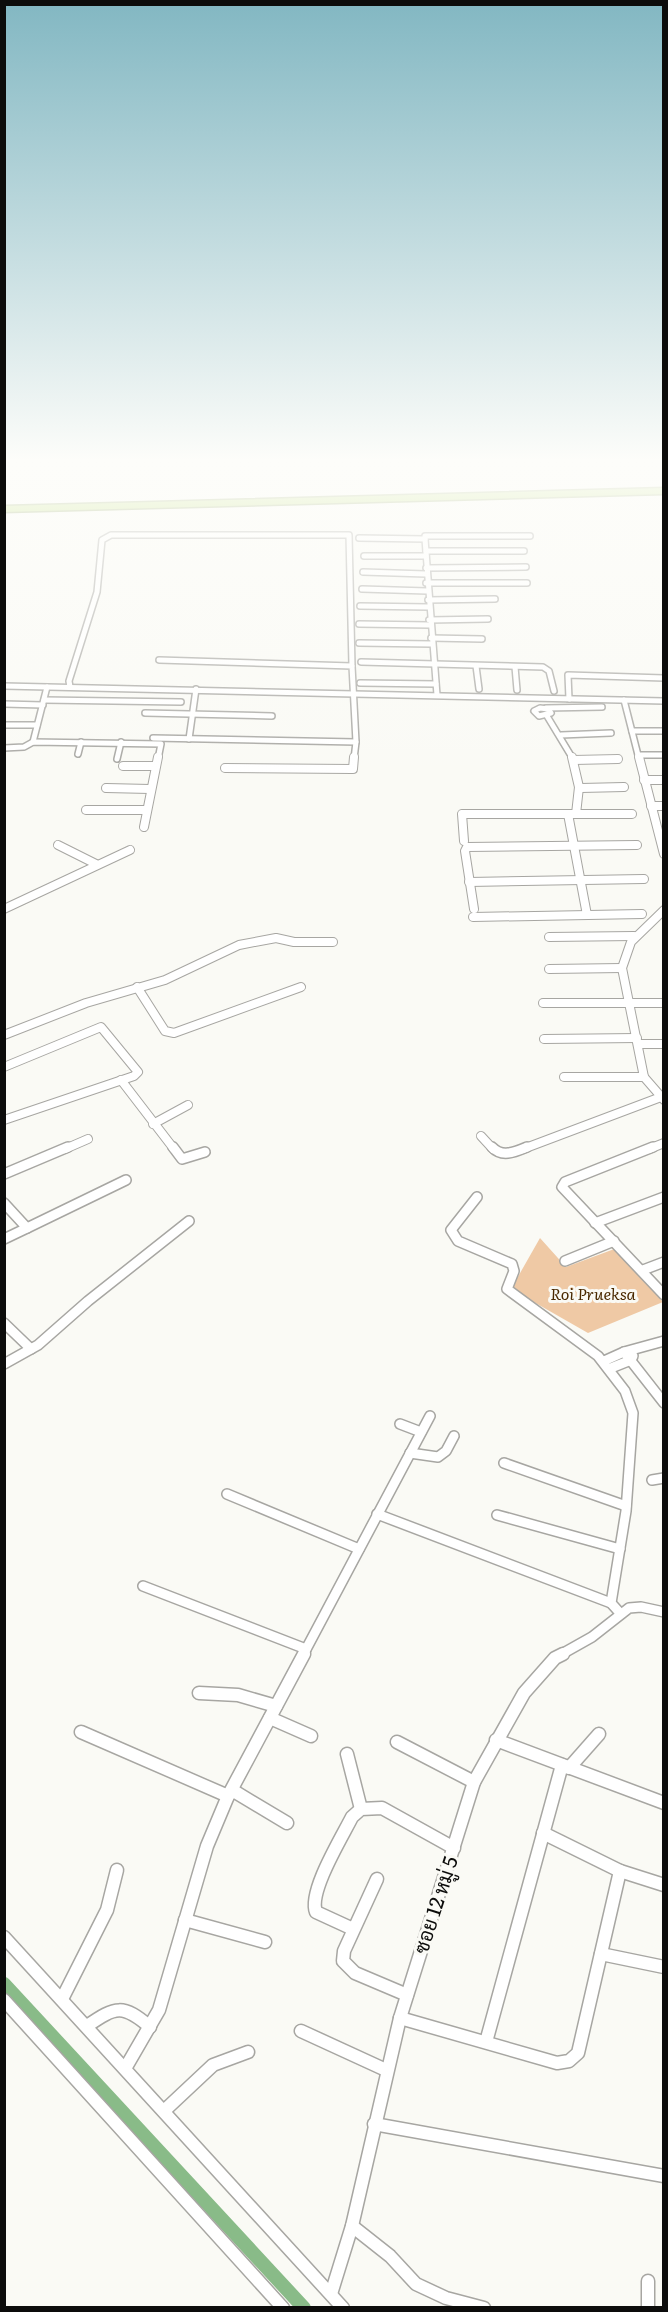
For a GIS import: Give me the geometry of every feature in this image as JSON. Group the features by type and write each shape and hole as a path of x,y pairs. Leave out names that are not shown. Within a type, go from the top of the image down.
{"street":[{"path":"70,687 69,681 97,592 100,566"},
{"path":"225,768 351,770 354,767 356,742 350,566"},
{"path":"426,566 436,695"},
{"path":"363,572 526,567"},
{"path":"362,589 527,583"},
{"path":"360,606 495,599"},
{"path":"359,624 488,619"},
{"path":"359,643 483,639"},
{"path":"159,660 352,666"},
{"path":"361,662 548,668 553,678 554,691"},
{"path":"476,666 479,690"},
{"path":"515,666 517,690"},
{"path":"569,699 568,675 663,678"},
{"path":"360,682 436,684"},
{"path":"4,686 353,692 569,699 663,707"},
{"path":"33,742 48,687"},
{"path":"189,739 196,689"},
{"path":"520,698 537,708 602,707"},
{"path":"624,703 663,701"},
{"path":"4,704 181,702"},
{"path":"624,703 651,806 661,834 663,854"},
{"path":"537,708 535,714 547,716 561,735 574,760 581,788 572,814 574,846 587,915"},
{"path":"545,708 551,711 547,716"},
{"path":"145,713 272,716"},
{"path":"4,725 37,725"},
{"path":"632,731 663,731"},
{"path":"561,735 611,733"},
{"path":"151,738 356,742"},
{"path":"4,748 24,747 33,742 161,744 144,827"},
{"path":"78,754 81,742"},
{"path":"117,759 121,742"},
{"path":"638,755 663,755"},
{"path":"574,760 618,759"},
{"path":"123,766 155,766"},
{"path":"644,780 663,780"},
{"path":"581,788 624,787"},
{"path":"106,788 150,789"},
{"path":"651,806 663,806"},
{"path":"86,810 147,810"},
{"path":"464,841 462,814 632,814"},
{"path":"58,845 96,864"},
{"path":"637,845 467,847 465,850 474,913 642,914"},
{"path":"4,909 130,850"},
{"path":"469,882 644,879"},
{"path":"481,1136 496,1152 509,1155 661,1095 644,1077 622,968 624,951 634,936 663,910"},
{"path":"549,937 634,936"},
{"path":"4,1035 86,1003 165,980 228,949 276,938 294,942 333,942"},
{"path":"549,969 622,968"},
{"path":"137,987 165,1031 174,1034 301,987"},
{"path":"543,1003 663,1003"},
{"path":"4,1067 103,1028 138,1072 4,1120"},
{"path":"544,1039 638,1041 663,1044"},
{"path":"564,1077 644,1077"},
{"path":"121,1080 182,1159 205,1152"},
{"path":"153,1124 188,1105"},
{"path":"4,1174 88,1139"},
{"path":"663,1143 562,1184 564,1191 643,1269 663,1295"},
{"path":"4,1239 126,1180"},
{"path":"477,1197 451,1230 452,1235 458,1241 509,1261 514,1271 507,1289 592,1349 608,1365 630,1402 633,1413 626,1506 611,1603"},
{"path":"595,1223 663,1197"},
{"path":"4,1203 27,1228"},
{"path":"4,1364 31,1349 189,1221"},
{"path":"565,1262 614,1241"},
{"path":"643,1269 663,1262"},
{"path":"4,1323 31,1349"},
{"path":"608,1365 663,1341"},
{"path":"627,1356 663,1403"},
{"path":"126,2067 159,2010 207,1846 230,1793 430,1416"},
{"path":"400,1424 421,1432"},
{"path":"410,1453 437,1458 445,1455 454,1436"},
{"path":"504,1463 626,1506"},
{"path":"652,1480 663,1478"},
{"path":"227,1494 359,1549"},
{"path":"377,1514 611,1603 620,1612 642,1607 663,1612"},
{"path":"497,1515 620,1549"},
{"path":"143,1586 306,1649"},
{"name":"ซอย 12 หมู่ 5","path":"336,2303 386,2070 407,1995 474,1782 524,1693 555,1658 592,1637 620,1612"},
{"path":"199,1693 236,1694 276,1706"},
{"path":"270,1718 311,1737"},
{"path":"81,1732 230,1793 286,1824"},
{"path":"486,2042 543,1833 566,1766 599,1734"},
{"path":"496,1740 663,1803"},
{"path":"397,1742 474,1782"},
{"path":"347,1754 361,1809"},
{"path":"353,1929 316,1912 313,1905 316,1892 352,1817 361,1809 382,1808 454,1848"},
{"path":"543,1833 620,1871 663,1885"},
{"path":"62,1999 107,1910 117,1870"},
{"path":"400,2018 557,2062 569,2061 578,2053 581,2042 620,1871"},
{"path":"377,1879 353,1929 344,1951 343,1961 355,1973 407,1995"},
{"path":"185,1920 265,1942"},
{"path":"4,1938 126,2067 336,2303"},
{"path":"601,1954 663,1967"},
{"path":"4,2001 283,2307"},
{"path":"87,2026 118,2008 130,2009 150,2027"},
{"path":"301,2031 386,2070"},
{"path":"165,2110 213,2065 248,2052"},
{"path":"374,2124 663,2176"},
{"path":"352,2226 390,2256 416,2284 446,2298 484,2307"},
{"path":"648,2281 648,2307"}],"green space":[{"name":"Roi Prueksa","path":"540,1238 566,1267 617,1248 663,1302 588,1333 511,1289"}],"waterway":[{"path":"4,1984 304,2308"}]}
